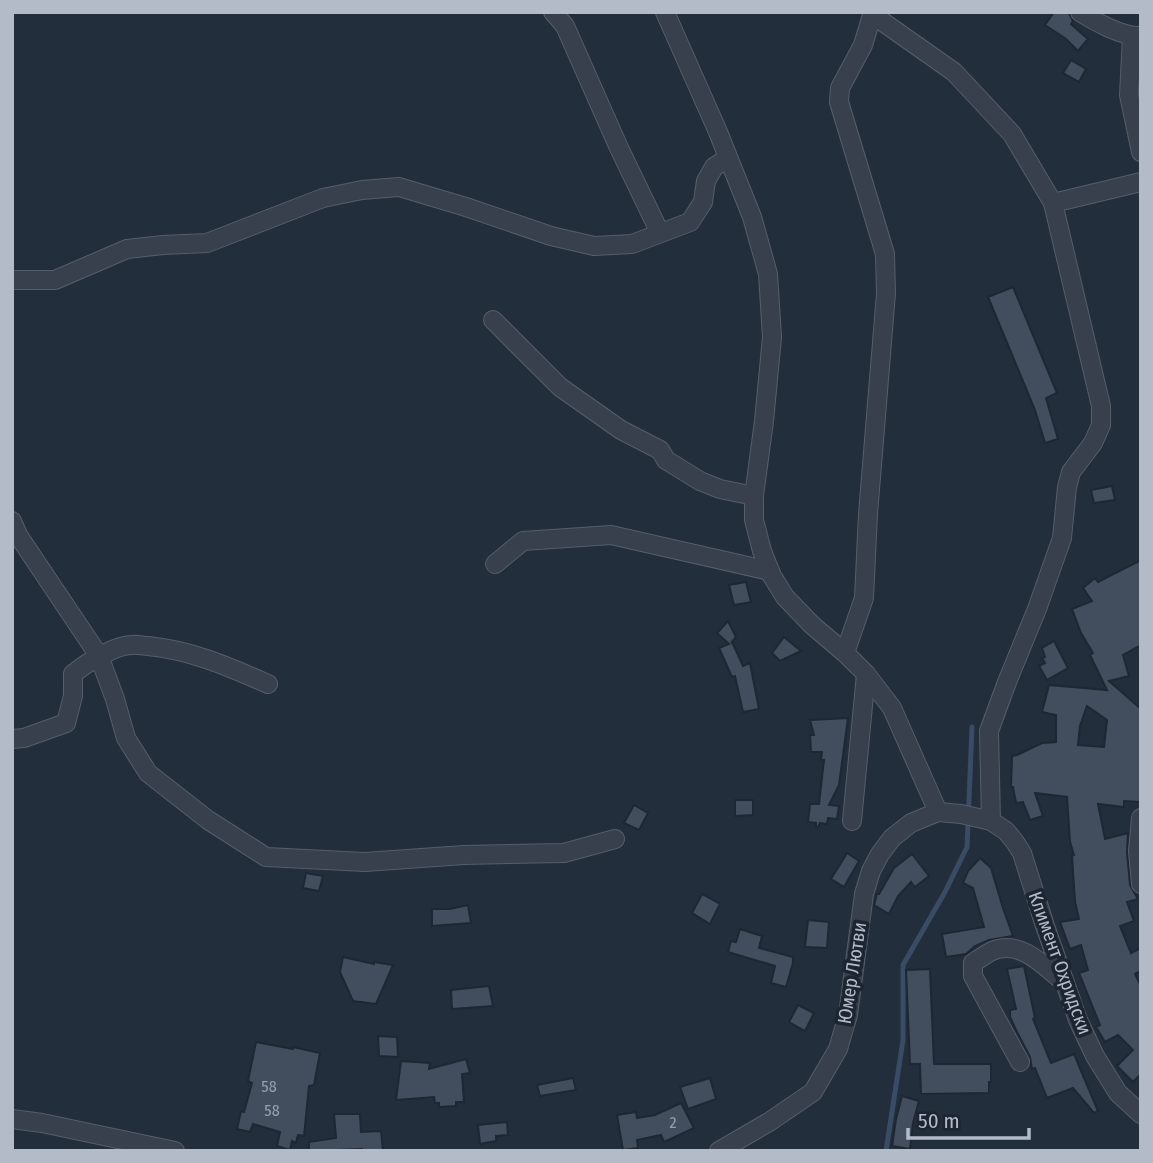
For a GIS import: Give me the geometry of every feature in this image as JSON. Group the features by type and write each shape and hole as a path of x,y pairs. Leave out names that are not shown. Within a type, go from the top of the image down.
{"street":[{"path":"553,12 565,26 660,233"},
{"path":"665,12 752,217 768,274 772,337 754,496 754,520 762,551 785,597 866,674 892,708 938,812"},
{"path":"1080,12 1091,19 1137,36 1129,95 1141,152"},
{"path":"845,653 864,598 886,293 885,254 839,102 840,88 863,45 873,14 954,72 1012,134 1054,203 1101,406 1101,425 1093,443 1071,472 1062,538 989,732 985,820"},
{"path":"12,280 55,280 127,249 207,243 323,198 362,190 399,187 551,236 593,246 632,244 690,222 703,202 706,181 714,167 728,158"},
{"path":"1054,203 1141,182"},
{"path":"493,320 560,387 621,430 660,450 666,460 701,481 720,489 754,496"},
{"path":"12,521 18,535 99,656 126,738 148,773 208,820 266,857 365,862 464,855 564,853 615,839"},
{"path":"495,564 523,541 611,535 770,571"},
{"path":"12,739 24,738 66,723 73,696 73,674 85,663 130,644 169,648 217,661 268,684"},
{"path":"852,821 866,674"},
{"name":"Юмер Лютви","path":"719,1151 813,1092 838,1049 848,1015 864,894 871,871 892,838 911,822 938,812 985,820"},
{"path":"1141,818 1138,851 1141,884"},
{"name":"Климент Охридски","path":"985,820 1006,831 1022,853 1078,1020 1095,1056 1118,1093 1141,1114"},
{"path":"1020,1062 973,976 973,963 994,951 1012,948 1029,953 1065,983"},
{"path":"12,1119 175,1151"}],"building":[{"path":"1054,12 1069,13 1073,21 1071,24 1088,39 1078,51 1045,25"},
{"path":"1071,60 1086,69 1079,82 1063,73"},
{"path":"1013,287 1057,393 1046,398 1058,439 1045,443 1035,410 988,297"},
{"path":"1112,486 1115,500 1094,503 1091,490"},
{"path":"1141,560 1141,645 1123,655 1129,676 1109,681 1141,709 1140,802 1124,801 1124,807 1098,804 1105,839 1128,833 1130,885 1138,899 1127,902 1134,921 1120,926 1131,953 1141,948 1141,971 1135,974 1141,986 1141,1074 1133,1082 1117,1066 1133,1050 1118,1035 1105,1042 1096,1027 1100,1025 1079,973 1088,970 1081,945 1070,949 1060,922 1079,919 1075,902 1074,855 1070,842 1067,797 1035,793 1043,816 1030,820 1023,802 1016,803 1011,787 1012,756 1042,743 1056,742 1056,715 1042,712 1049,685 1107,690 1072,609 1092,601 1083,588 1095,578 1098,582","holes":["1087,706 1107,720 1104,747 1078,745 1080,726"]},
{"path":"746,582 751,602 734,605 729,585"},
{"path":"728,621 736,637 731,643 743,666 750,663 759,709 743,712 735,676 732,677 719,648 729,644 717,633"},
{"path":"784,637 801,651 780,661 772,653"},
{"path":"1054,641 1068,668 1047,680 1039,666 1045,663 1042,648"},
{"path":"848,718 839,785 829,805 839,806 837,819 828,818 827,824 820,823 816,827 816,823 808,822 810,804 819,804 824,760 821,760 822,752 811,752 810,735 814,735 810,720"},
{"path":"735,800 753,800 753,815 735,816"},
{"path":"634,805 648,813 639,830 624,823"},
{"path":"847,853 859,861 844,887 831,879"},
{"path":"912,854 929,876 915,887 911,882 898,896 889,914 874,905 877,894 894,868"},
{"path":"980,858 991,868 1013,936 989,940 975,946 966,954 946,957 942,934 984,927 973,888 963,883 968,871"},
{"path":"306,873 323,876 319,891 303,888"},
{"path":"702,894 720,904 710,924 692,913"},
{"path":"468,905 471,923 432,926 432,909"},
{"path":"808,920 829,922 827,948 805,947"},
{"path":"740,929 762,936 759,948 793,957 786,987 771,983 775,966 728,952 731,941 736,942"},
{"path":"343,957 393,965 376,1004 353,1001 340,972"},
{"path":"1024,966 1035,1018 1033,1019 1051,1063 1074,1054 1098,1111 1094,1113 1073,1088 1047,1098 1035,1068 1032,1069 1030,1057 1010,1017 1010,1010 1016,1009 1007,969"},
{"path":"930,969 934,1064 991,1064 989,1093 921,1094 920,1064 910,1064 906,970"},
{"path":"489,986 493,1006 452,1009 451,990"},
{"path":"798,1005 814,1013 805,1031 789,1022"},
{"path":"378,1036 397,1037 398,1057 379,1056"},
{"path":"256,1042 320,1053 314,1085 309,1086 304,1136 298,1135 296,1143 292,1141 290,1150 277,1146 280,1132 253,1124 250,1132 237,1129 252,1083 248,1081"},
{"path":"466,1059 470,1073 462,1074 464,1102 456,1102 456,1106 439,1107 434,1097 396,1100 401,1061 430,1063 429,1069"},
{"path":"573,1078 576,1090 540,1096 537,1085"},
{"path":"710,1078 716,1099 688,1109 680,1087"},
{"path":"902,1096 919,1101 910,1149 892,1146"},
{"path":"681,1103 694,1128 664,1142 661,1135 637,1140 638,1148 623,1150 617,1115 636,1112 637,1118 655,1115"},
{"path":"334,1114 360,1114 361,1132 381,1131 383,1151 309,1151 309,1142 336,1138"},
{"path":"507,1122 508,1135 496,1136 496,1141 480,1144 478,1125"}],"waterway":[{"path":"886,1151 903,1040 903,965 945,892 967,847 972,727"}]}
